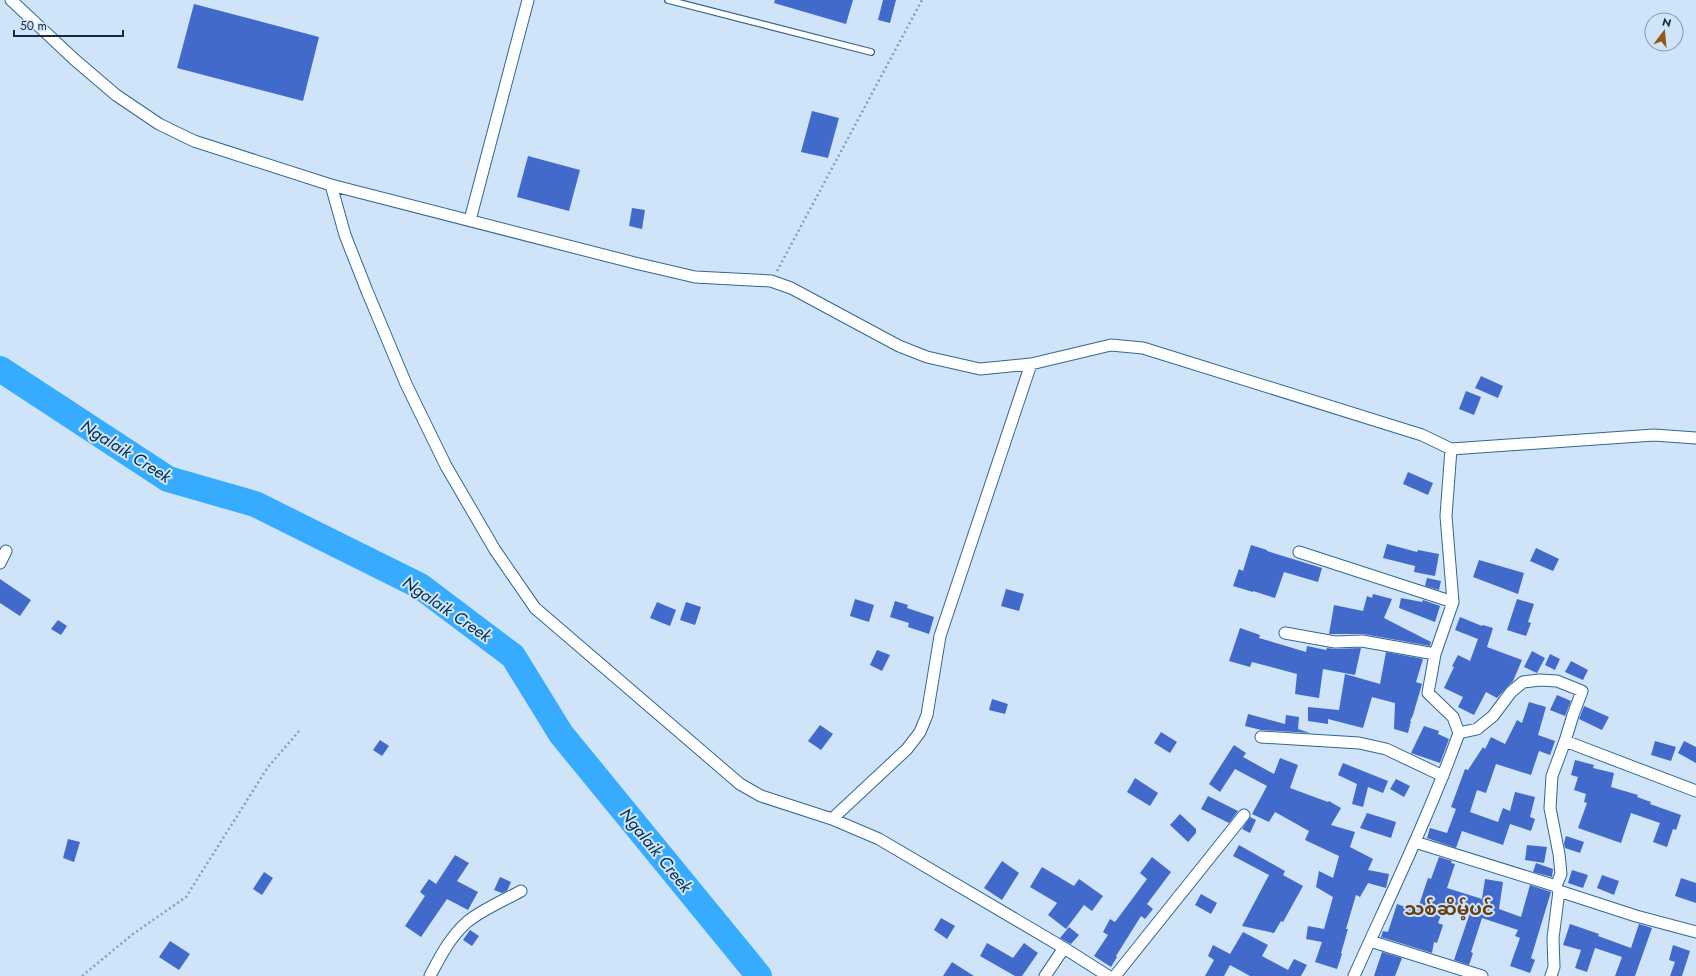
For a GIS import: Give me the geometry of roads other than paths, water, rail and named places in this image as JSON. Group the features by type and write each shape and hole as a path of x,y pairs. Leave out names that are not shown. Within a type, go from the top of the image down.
{"street":[{"path":"11,0 75,60 116,95 159,124 194,141 331,185 695,278 771,282 791,288 899,346 926,357 980,369 1032,364 1111,345 1143,348 1422,436 1451,449 1654,435 1696,438"},
{"path":"470,220 528,0"},
{"path":"331,185 345,235 406,384 446,466 495,550 535,608 740,784 761,796 832,819 879,839 1064,948 1108,976"},
{"path":"832,819 907,749 920,732 927,715 940,636 1032,364"},
{"path":"1354,976 1415,842 1443,776 1459,733 1453,718 1428,693 1435,654 1453,602 1446,516 1451,449"},
{"path":"0,563 6,551"},
{"path":"1299,552 1453,602"},
{"path":"1284,634 1334,642 1362,641 1435,654"},
{"path":"1459,733 1477,729 1494,716 1511,692 1523,682 1540,680 1557,681 1582,691 1572,715 1565,741 1552,776 1550,808 1560,860 1561,874 1553,938 1554,967 1551,976"},
{"path":"1261,737 1359,743 1386,749 1443,776"},
{"path":"1565,741 1696,791"},
{"path":"1115,976 1244,815"},
{"path":"1415,842 1636,916 1696,932"},
{"path":"430,976 454,935 466,923 478,914 521,891"},
{"path":"1370,941 1482,976"},
{"path":"1045,976 1064,948"}],"lane":[{"path":"668,0 871,52"}],"waterway":[{"name":"Ngalaik Creek","path":"0,369 168,479 255,504 420,586 513,656 561,734 759,976"}],"district":[{"name":"သစ်ဆိမ့်ပင်","path":"1449,909"}]}
